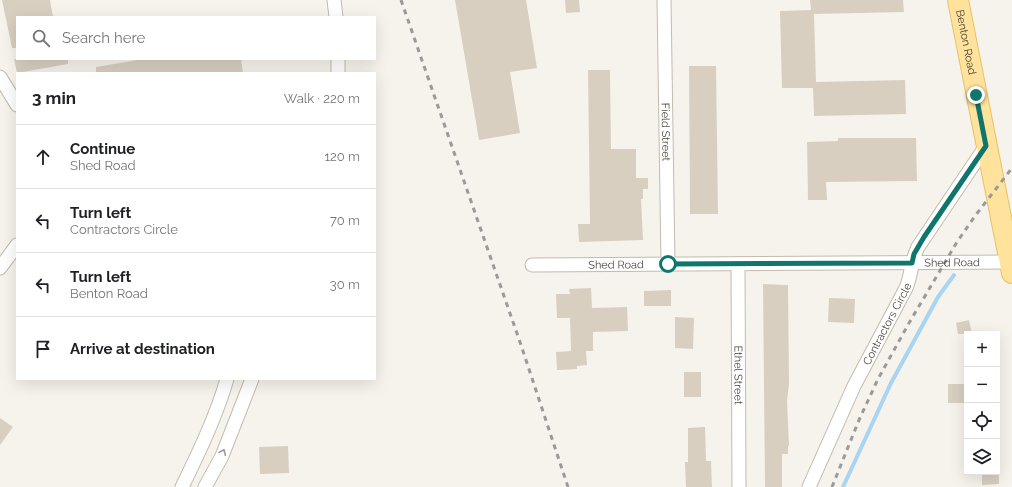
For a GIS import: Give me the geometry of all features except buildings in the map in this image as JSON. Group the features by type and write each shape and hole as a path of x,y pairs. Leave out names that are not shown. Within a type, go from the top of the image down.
{"main road":[{"name":"Benton Road","path":"958,0 1011,266"}],"street":[{"path":"334,0 336,16"},
{"name":"Field Street","path":"664,0 668,264"},
{"path":"338,60 338,72"},
{"path":"0,77 16,103"},
{"name":"Contractors Circle","path":"809,487 854,386 906,288 911,274 914,254 986,146"},
{"path":"0,268 16,246"},
{"name":"Shed Road","path":"532,265 912,263 1011,266"},
{"name":"Ethel Street","path":"738,264 739,487"},
{"path":"182,487 206,437 227,380"},
{"path":"205,487 222,456 252,380"}],"waterway":[{"path":"843,487 891,383 938,297 954,275"}],"railway":[{"path":"401,0 521,345 568,487"},
{"path":"832,487 859,420 878,379 909,323 957,242 1012,168"}],"route":[{"path":"668,264 912,263 914,254 924,237 986,146 976,95"}]}
